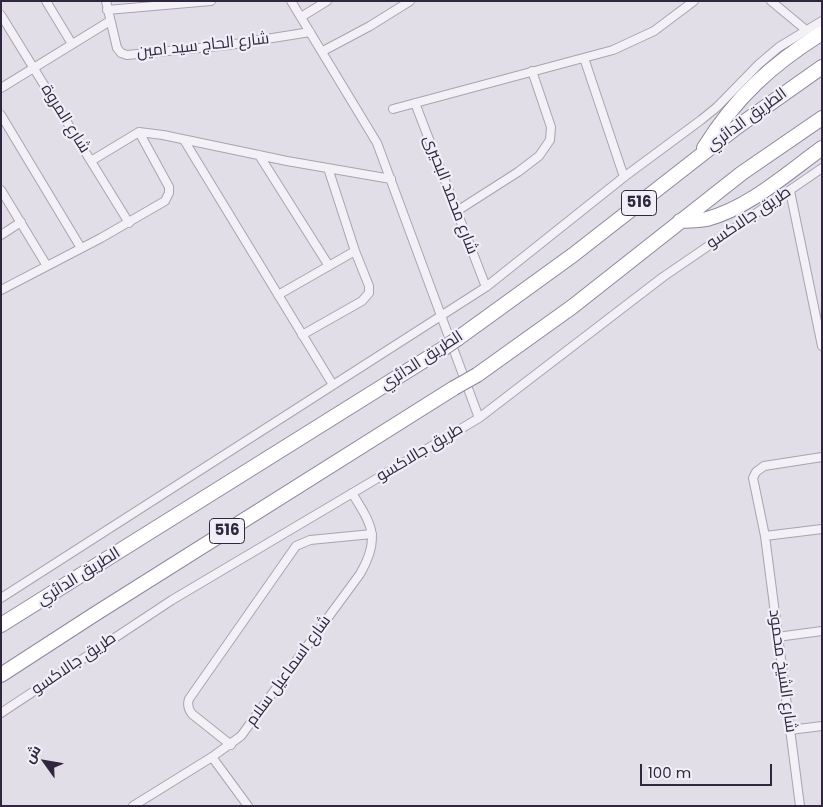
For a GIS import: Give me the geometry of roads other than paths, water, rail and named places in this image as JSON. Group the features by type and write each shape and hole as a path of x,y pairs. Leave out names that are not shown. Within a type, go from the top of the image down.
{"highway":[{"path":"699,156 717,127 760,78 790,54 822,33"},
{"name":"الطريق الدائري","path":"1,625 444,348 573,255 775,99 822,67"},
{"name":"516","path":"1,675 87,619 477,375 572,307 742,173 822,118"},
{"path":"680,221 704,219 737,206 758,194 822,148"}],"street":[{"path":"46,1 72,44"},
{"name":"شارع الحاج سيد امين","path":"106,1 117,48 121,53 127,55 229,45 310,32"},
{"path":"107,10 211,1"},
{"path":"291,1 377,143 479,418"},
{"path":"301,17 327,1"},
{"path":"323,51 370,26 410,1"},
{"path":"393,109 613,50 640,38 666,23 694,1"},
{"path":"771,1 806,30"},
{"name":"شارع المروة","path":"1,16 129,222"},
{"path":"1,88 110,21"},
{"path":"1,598 486,287 624,177 701,120 769,55 822,21"},
{"path":"584,58 624,177"},
{"path":"457,211 518,172 539,156 550,140 551,127 532,71"},
{"name":"شارع محمد البحيرى","path":"415,103 486,287"},
{"path":"1,115 81,248"},
{"path":"91,161 139,132 163,134 259,155 391,179"},
{"path":"1,290 165,201 169,193 169,187 139,132"},
{"path":"184,140 333,385"},
{"path":"259,155 329,266"},
{"path":"302,335 362,300 369,293 369,286 355,251 328,168"},
{"name":"طريق جالاكسو","path":"1,713 172,600 479,418 663,277 822,168"},
{"path":"1,190 47,266"},
{"path":"790,191 822,346"},
{"path":"1,235 21,222"},
{"path":"278,295 355,251"},
{"name":"شارع الشيخ محمود","path":"800,806 765,536 753,478 756,472 764,466 822,457"},
{"name":"شارع اسماعيل سلام","path":"133,806 231,745 246,730 360,574 370,555 372,534 368,518 352,493"},
{"path":"765,536 822,529"},
{"path":"231,745 192,714 188,704 190,699 296,546 310,540 372,534"},
{"path":"778,637 822,631"},
{"path":"790,730 822,726"},
{"path":"212,757 243,804"}]}
